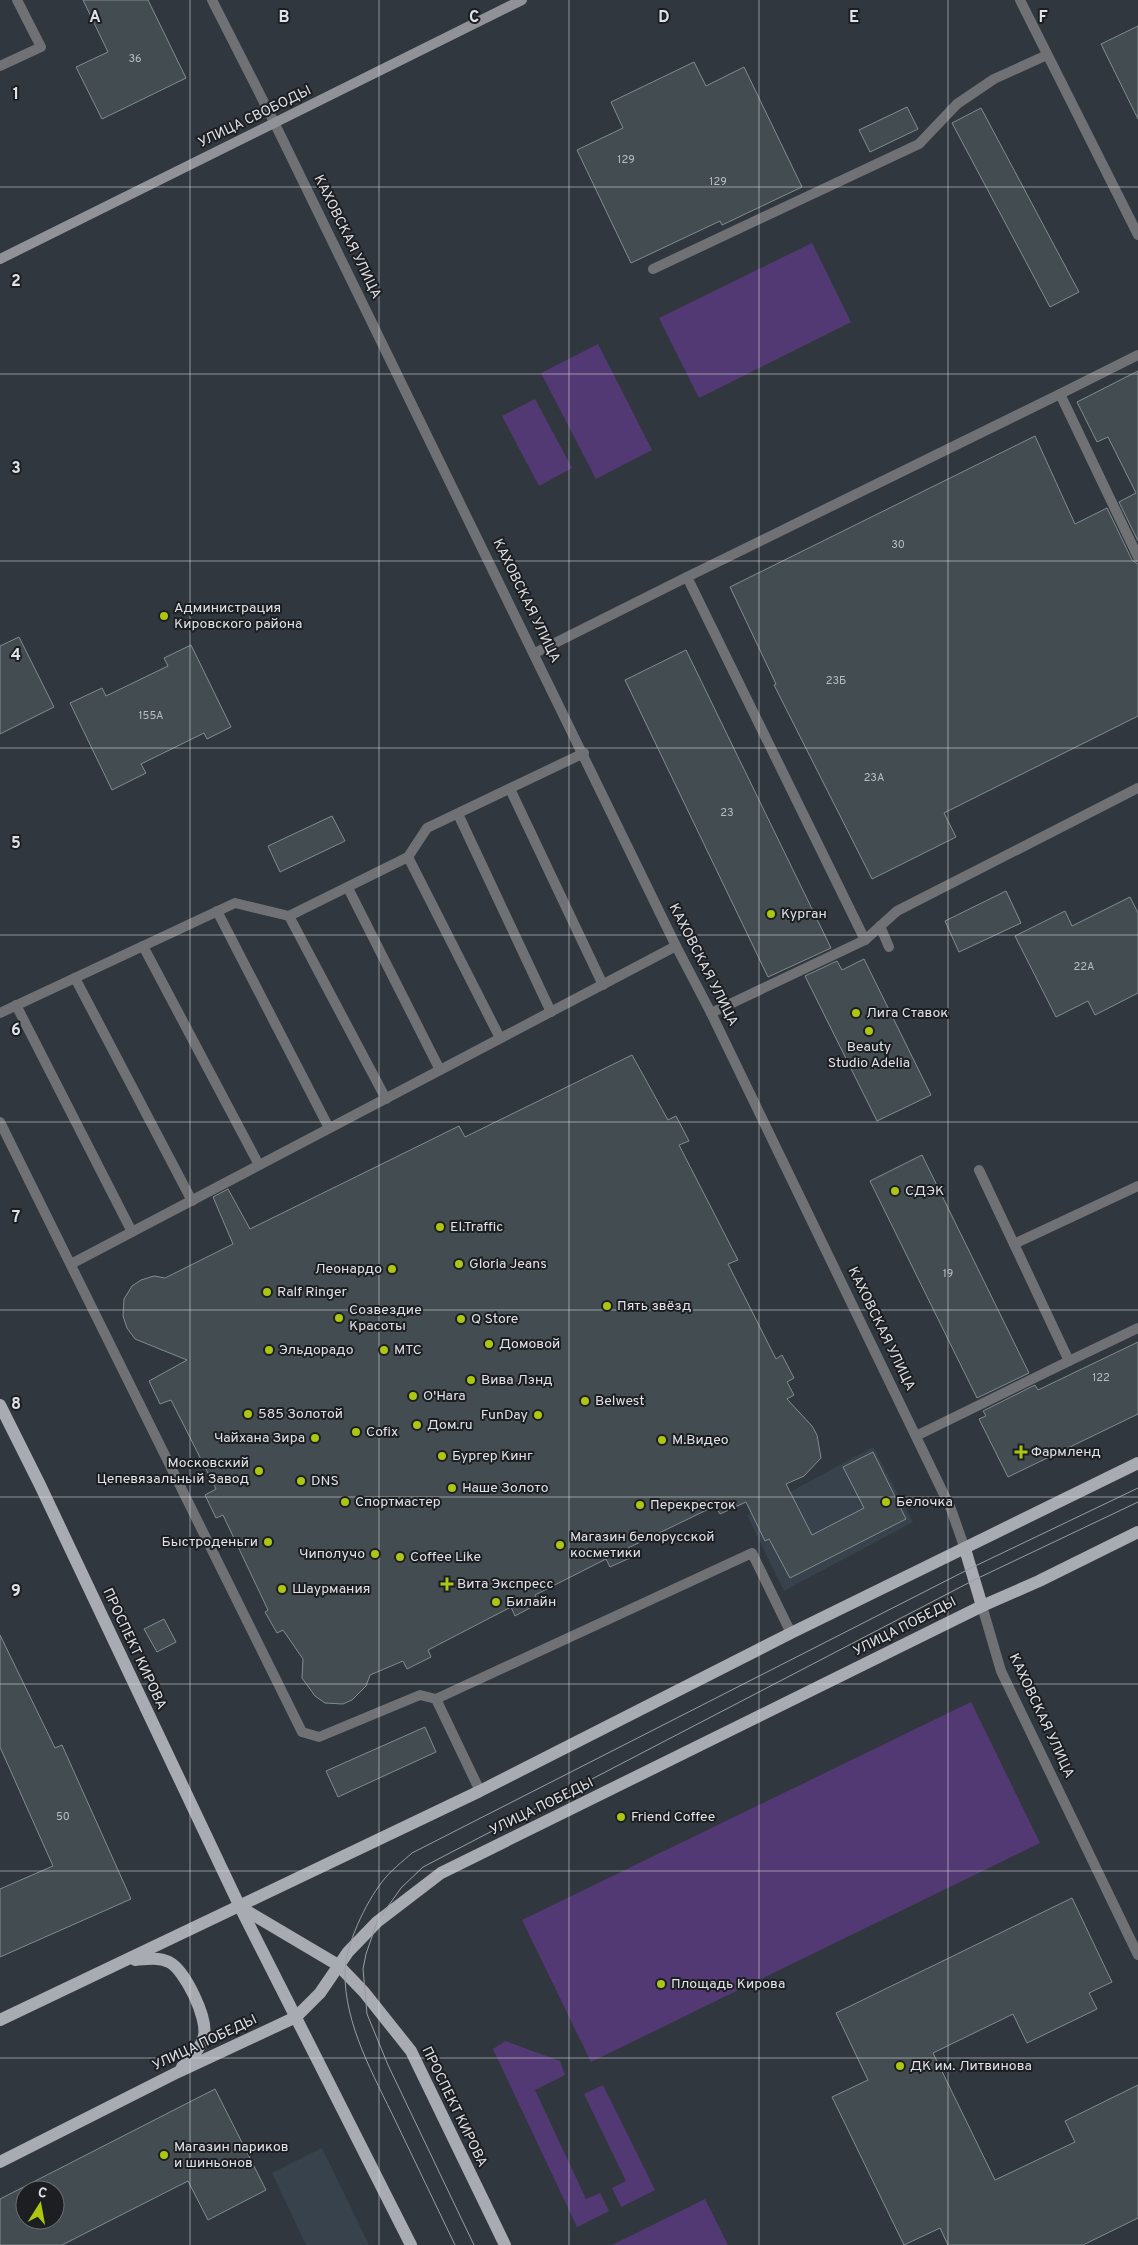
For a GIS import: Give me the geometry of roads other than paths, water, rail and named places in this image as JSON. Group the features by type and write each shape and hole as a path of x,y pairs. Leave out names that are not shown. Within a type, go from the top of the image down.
{"main road":[{"name":"ПРОСПЕКТ КИРОВА","path":"0,1405 40,1484 240,1907 411,2245"},
{"path":"0,2020 480,1791 791,1633 1138,1463"},
{"name":"УЛИЦА ПОБЕДЫ","path":"0,2162 178,2072 296,2017 320,1993 338,1965 377,1922 441,1873 982,1606 1138,1532"},
{"name":"КАХОВСКАЯ УЛИЦА","path":"965,1549 982,1606"},
{"name":"ПРОСПЕКТ КИРОВА","path":"240,1907 338,1965 364,1992 411,2050 505,2245"},
{"path":"123,1962 151,1958 169,1962 181,1972 204,2018 204,2035 197,2051 178,2072"}],"street":[{"path":"0,66 41,47 17,0"},
{"name":"КАХОВСКАЯ УЛИЦА","path":"212,0 535,653 676,946 711,1013 916,1436 951,1510 965,1549"},
{"name":"УЛИЦА СВОБОДЫ","path":"0,259 522,0"},
{"path":"1020,0 1138,235"},
{"path":"654,270 919,144 956,104 994,79 1047,55"},
{"path":"535,653 1138,355"},
{"path":"1060,394 1138,557"},
{"path":"687,577 865,940"},
{"path":"0,1013 235,903 290,916 408,857 427,828 584,753"},
{"path":"711,1013 865,940 897,911 1138,788"},
{"path":"510,789 603,984"},
{"path":"458,814 551,1012"},
{"path":"408,857 500,1038"},
{"path":"348,888 440,1070"},
{"path":"217,911 330,1128"},
{"path":"290,916 386,1099"},
{"path":"880,926 889,947"},
{"path":"143,946 260,1165"},
{"path":"70,1264 676,946"},
{"path":"74,978 192,1200"},
{"path":"16,1005 132,1232"},
{"path":"0,1122 302,1732 319,1737 420,1695 436,1699 752,1552 791,1633"},
{"path":"979,1170 1069,1361"},
{"path":"1014,1244 1138,1186"},
{"path":"916,1436 1138,1328"},
{"name":"КАХОВСКАЯ УЛИЦА","path":"982,1606 1001,1671 1138,1955"},
{"path":"436,1699 480,1791"}],"tram line":[{"path":"455,2245 370,2068 349,2011 345,1972 352,1937 369,1901 389,1874 412,1853 971,1568 1138,1488"},
{"path":"474,2245 388,2065 367,2014 363,1969 366,1954 377,1922 401,1888 423,1867 974,1580 1138,1502"}],"place":[{"name":"Администрация Кировского района","path":"164,616"},
{"name":"Курган","path":"771,914"},
{"name":"Лига Ставок","path":"856,1013"},
{"name":"Beauty Studio Adelia","path":"869,1031"},
{"name":"СДЭК","path":"895,1191"},
{"name":"El.Traffic","path":"440,1227"},
{"name":"Gloria Jeans","path":"459,1264"},
{"name":"Леонардо","path":"392,1269"},
{"name":"Ralf Ringer","path":"267,1292"},
{"name":"Пять звёзд","path":"607,1306"},
{"name":"Созвездие Красоты","path":"339,1318"},
{"name":"Q Store","path":"461,1319"},
{"name":"Домовой","path":"489,1344"},
{"name":"Эльдорадо","path":"269,1350"},
{"name":"МТС","path":"384,1350"},
{"name":"Вива Лэнд","path":"471,1380"},
{"name":"O'Hara","path":"413,1396"},
{"name":"Belwest","path":"585,1401"},
{"name":"585 Золотой","path":"248,1414"},
{"name":"FunDay","path":"538,1415"},
{"name":"Дом.ru","path":"417,1425"},
{"name":"Cofix","path":"356,1432"},
{"name":"Чайхана Зира","path":"315,1438"},
{"name":"М.Видео","path":"662,1440"},
{"name":"Фармленд","path":"1021,1452"},
{"name":"Бургер Кинг","path":"442,1456"},
{"name":"Московский Цепевязальный Завод","path":"259,1471"},
{"name":"DNS","path":"301,1481"},
{"name":"Наше Золото","path":"452,1488"},
{"name":"Спортмастер","path":"345,1502"},
{"name":"Белочка","path":"886,1502"},
{"name":"Перекресток","path":"640,1505"},
{"name":"Быстроденьги","path":"268,1542"},
{"name":"Магазин белорусской косметики","path":"560,1545"},
{"name":"Чиполучо","path":"375,1554"},
{"name":"Coffee Like","path":"400,1557"},
{"name":"Вита Экспресс","path":"447,1584"},
{"name":"Шаурмания","path":"282,1589"},
{"name":"Билайн","path":"496,1602"},
{"name":"Friend Coffee","path":"621,1817"},
{"name":"Площадь Кирова","path":"661,1984"},
{"name":"ДК им. Литвинова","path":"900,2066"},
{"name":"Магазин париков и шиньонов","path":"164,2155"}]}
